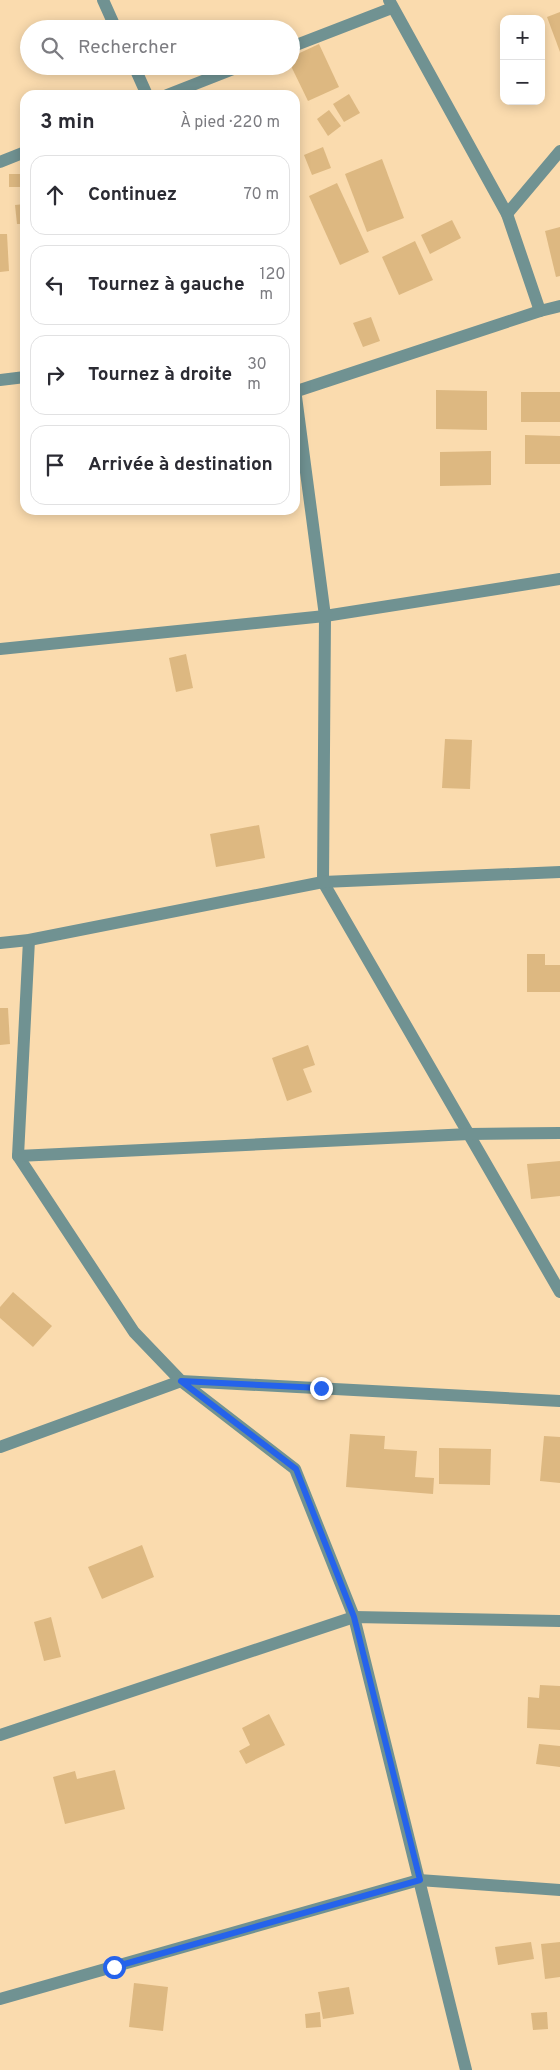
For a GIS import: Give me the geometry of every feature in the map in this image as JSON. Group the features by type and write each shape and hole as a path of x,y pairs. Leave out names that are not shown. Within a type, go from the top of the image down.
{"street":[{"path":"103,0 112,20"},
{"path":"300,43 391,4 507,214 540,311"},
{"path":"138,75 145,90"},
{"path":"180,90 218,75"},
{"path":"507,214 560,151"},
{"path":"0,162 20,154"},
{"path":"300,389 560,306"},
{"path":"0,380 20,378"},
{"path":"300,421 325,616 323,882 560,1292"},
{"path":"0,649 325,616 560,579"},
{"path":"0,943 29,940 323,882 560,872"},
{"path":"29,940 18,1156 134,1332 181,1381 296,1469 354,1617 466,2070"},
{"path":"18,1156 469,1134 560,1133"},
{"path":"0,1447 181,1381 560,1401"},
{"path":"0,1735 354,1617 560,1621"},
{"path":"0,1999 420,1880 560,1890"}],"building":[{"path":"560,12 560,52 547,17"},
{"path":"319,44 339,87 308,101 295,75 300,75 300,53"},
{"path":"349,94 360,113 344,122 333,104"},
{"path":"329,110 341,126 328,136 317,119"},
{"path":"323,147 331,168 312,175 304,155"},
{"path":"382,159 404,218 367,232 345,174"},
{"path":"9,174 20,174 20,187 9,187"},
{"path":"337,183 369,252 340,265 309,196"},
{"path":"20,204 20,224 17,224 15,205"},
{"path":"452,220 461,238 430,254 421,235"},
{"path":"560,227 560,276 556,277 545,231"},
{"path":"0,234 7,234 9,271 0,272"},
{"path":"415,241 433,280 399,295 382,257"},
{"path":"371,317 380,341 363,347 353,323"},
{"path":"436,390 487,391 487,430 436,429"},
{"path":"521,392 560,392 560,422 521,422"},
{"path":"525,435 560,436 560,464 525,464"},
{"path":"491,451 491,485 440,486 440,452"},
{"path":"186,654 193,688 176,692 169,658"},
{"path":"445,739 472,740 470,789 442,788"},
{"path":"259,825 265,858 216,867 210,834"},
{"path":"527,954 545,954 545,965 560,965 560,992 527,992"},
{"path":"0,1008 8,1008 10,1044 0,1045"},
{"path":"308,1045 315,1065 303,1069 312,1092 287,1101 272,1058"},
{"path":"560,1161 560,1196 531,1199 527,1164"},
{"path":"13,1292 52,1326 33,1347 0,1318 0,1307"},
{"path":"350,1434 385,1436 384,1449 417,1451 415,1477 434,1478 433,1494 346,1487"},
{"path":"544,1436 560,1437 560,1483 540,1481"},
{"path":"439,1448 491,1449 490,1485 439,1484"},
{"path":"142,1545 154,1577 102,1599 88,1567"},
{"path":"51,1617 61,1657 44,1661 34,1622"},
{"path":"540,1685 560,1686 560,1730 527,1728 528,1697 539,1698"},
{"path":"269,1714 285,1745 246,1764 239,1751 250,1745 242,1728"},
{"path":"539,1744 560,1746 560,1767 536,1764"},
{"path":"115,1770 125,1809 65,1824 53,1777 75,1771 77,1779"},
{"path":"531,1942 534,1959 498,1965 495,1947"},
{"path":"560,1942 560,1977 545,1979 541,1944"},
{"path":"134,1983 168,1987 163,2031 129,2027"},
{"path":"349,1987 354,2014 323,2019 318,1992"},
{"path":"320,2012 321,2027 306,2028 305,2014"},
{"path":"547,2012 548,2029 533,2030 531,2013"}],"route":[{"path":"114,1967 420,1880 354,1617 296,1469 181,1381 321,1388"}]}
